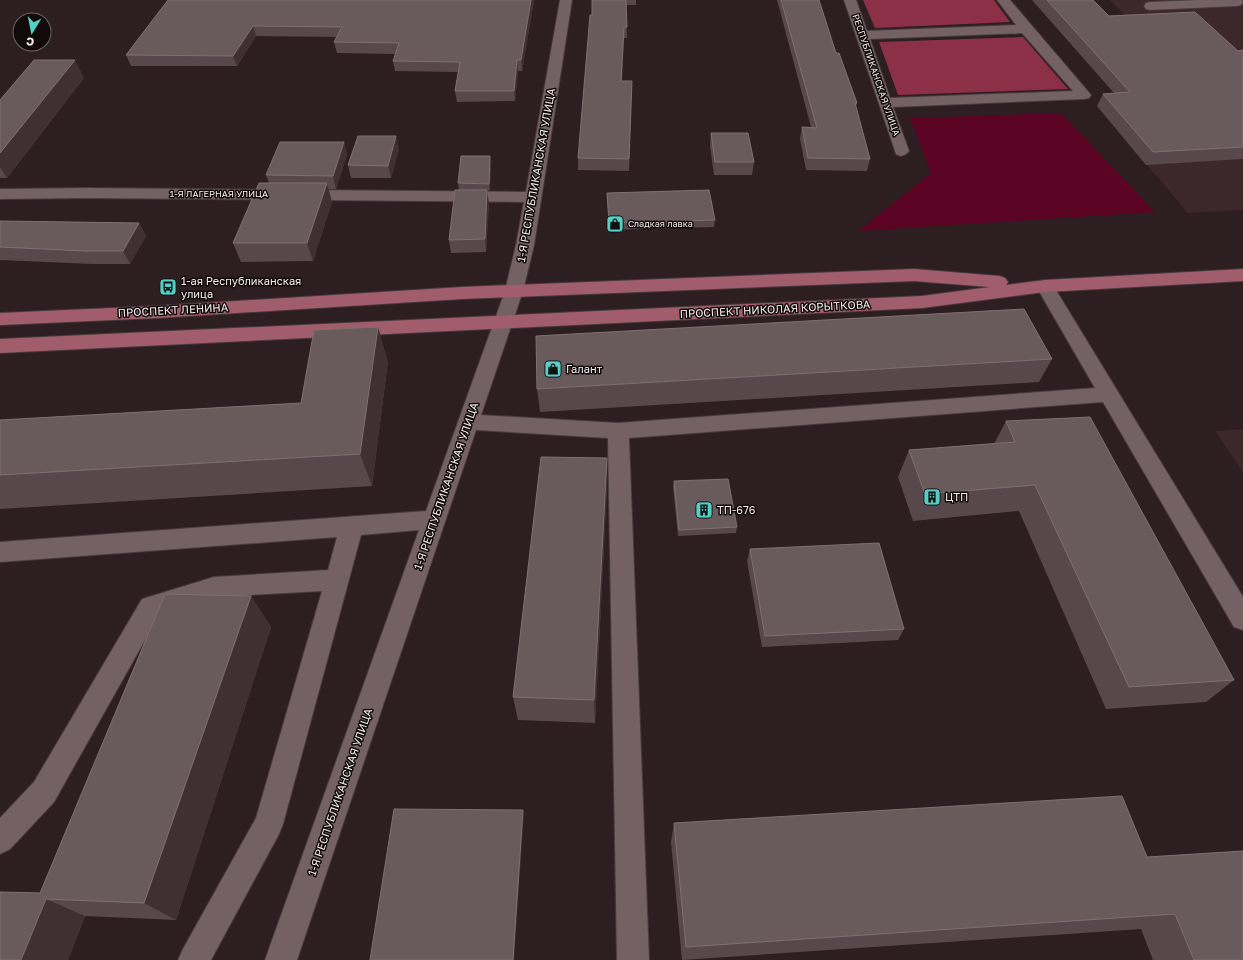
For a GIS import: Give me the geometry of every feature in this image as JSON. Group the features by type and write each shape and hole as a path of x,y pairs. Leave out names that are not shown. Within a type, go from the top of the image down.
{"main road":[{"name":"ПРОСПЕКТ НИКОЛАЯ КОРЫТКОВА","path":"514,291 914,275 1045,286"},
{"name":"ПРОСПЕКТ НИКОЛАЯ КОРЫТКОВА","path":"504,321 922,302 1045,286 1243,275"},
{"name":"ПРОСПЕКТ ЛЕНИНА","path":"0,319 514,291"},
{"path":"0,346 504,321"}],"street":[{"name":"1-Я РЕСПУБЛИКАНСКАЯ УЛИЦА","path":"281,960 514,291 534,197 566,0"},
{"name":"РЕСПУБЛИКАНСКАЯ УЛИЦА","path":"850,0 901,151"},
{"path":"885,103 1084,95 1026,29 1003,0"},
{"path":"1150,6 1238,1"},
{"path":"863,35 1026,29"},
{"name":"1-Я ЛАГЕРНАЯ УЛИЦА","path":"0,194 94,193 534,197"},
{"path":"1045,286 1243,619"},
{"path":"468,422 618,431 1110,394"},
{"path":"618,431 633,960"},
{"path":"0,552 435,520"},
{"path":"194,960 269,824 352,526"},
{"path":"0,839 44,792 152,607 214,587 337,580"}],"shaded area":[{"path":"863,0 994,0 1010,22 875,28"},
{"path":"1110,0 1243,0 1243,210 1188,213 1097,106 1208,100"},
{"path":"1023,37 1068,89 898,95 879,42"},
{"path":"1061,113 1155,212 858,231 931,173 910,118"},
{"path":"1243,429 1243,472 1215,431"}],"building":[{"path":"168,0 531,0 521,60 517,60 514,91 455,91 460,62 393,61 399,43 334,42 342,27 253,26 233,56 126,55"},
{"path":"592,0 626,0 627,27 624,27 621,81 632,81 629,159 578,158 590,15 592,15"},
{"path":"781,0 819,0 836,53 839,53 857,103 855,103 870,159 808,158 802,127 817,128"},
{"path":"1047,0 1093,0 1109,16 1195,12 1238,51 1243,50 1243,147 1153,152 1103,94 1130,92"},
{"path":"34,60 75,60 0,153 0,100"},
{"path":"711,133 748,133 754,162 715,162"},
{"path":"358,136 396,136 388,166 348,165"},
{"path":"280,142 344,142 333,176 266,175"},
{"path":"461,156 490,156 489,184 458,183"},
{"path":"259,183 327,183 307,243 233,243"},
{"path":"455,190 487,190 485,239 449,240"},
{"path":"709,190 715,220 609,223 607,193"},
{"path":"0,221 139,223 123,251 85,251 0,247"},
{"path":"1024,309 1052,359 537,389 536,336"},
{"path":"378,327 360,454 0,475 0,420 301,403 314,330"},
{"path":"1090,417 1234,680 1129,687 1035,485 925,494 909,450 1015,442 1006,421"},
{"path":"541,457 607,458 594,700 513,697"},
{"name":"ТП-676","path":"728,479 737,527 679,530 674,481"},
{"path":"879,543 904,629 765,636 750,549"},
{"path":"165,594 251,596 144,903 46,899 21,960 0,960 0,892 40,893"},
{"path":"1122,796 1147,857 1243,851 1243,960 1194,960 1175,914 686,947 674,823"},
{"path":"394,809 523,810 513,960 370,960"}],"place":[{"name":"Сладкая лавка","path":"615,224"},
{"name":"1-ая Республиканская улица","path":"168,287"},
{"name":"Галант","path":"553,369"},
{"name":"ЦТП","path":"932,497"},
{"name":"ТП-676","path":"704,510"}]}
